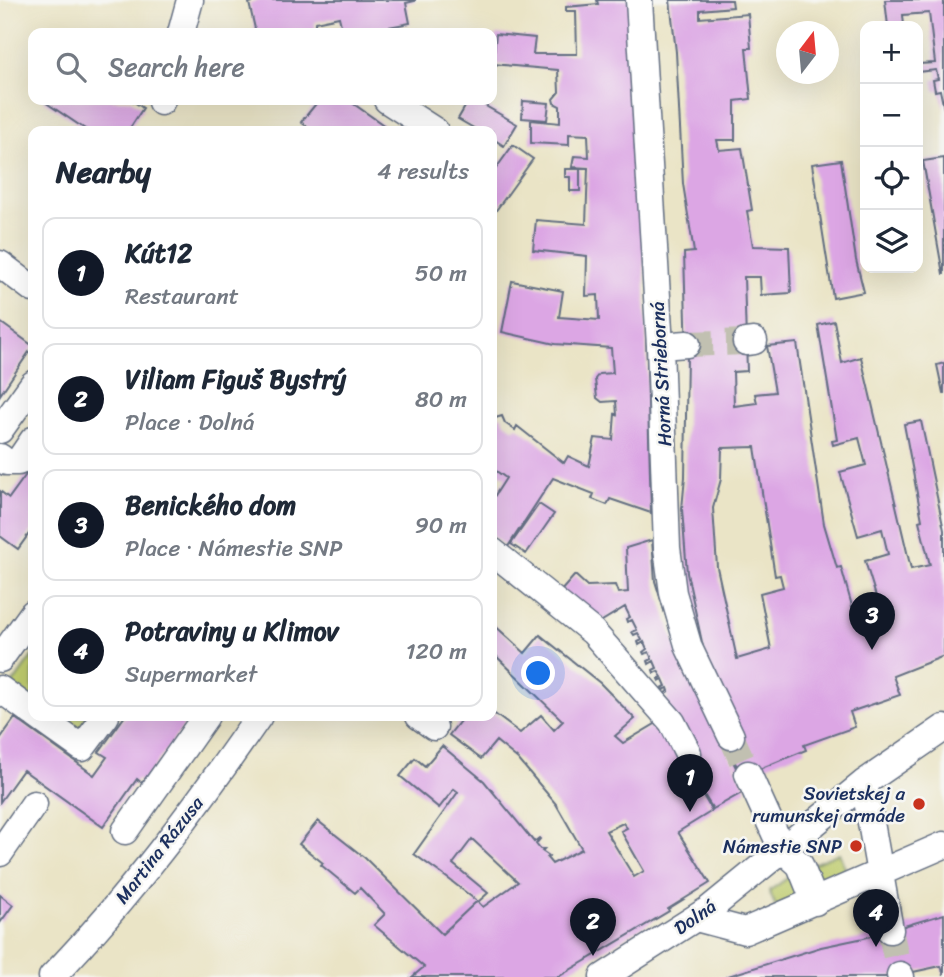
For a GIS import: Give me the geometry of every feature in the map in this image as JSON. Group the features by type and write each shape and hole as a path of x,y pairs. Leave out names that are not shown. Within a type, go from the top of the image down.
{"street":[{"name":"Horná Strieborná","path":"639,0 660,345 667,548 673,593 690,648 731,736"},
{"path":"183,28 196,1"},
{"path":"395,105 427,126"},
{"path":"0,264 28,285"},
{"path":"660,345 687,344"},
{"path":"0,430 28,391"},
{"path":"0,457 6,462 18,462 28,447"},
{"path":"497,555 593,632 672,722 688,753"},
{"path":"0,659 8,631 28,617"},
{"path":"0,689 28,709"},
{"path":"45,721 82,748 102,721"},
{"path":"125,831 202,721"},
{"name":"Martina Rázusa","path":"52,977 86,942 140,877 255,721"},
{"path":"782,849 864,783 944,728"},
{"path":"748,774 782,849 800,865 815,902"},
{"path":"864,783 890,930"},
{"path":"0,853 34,804"},
{"path":"696,918 745,931 944,845"},
{"name":"Dolná","path":"603,977 696,918 782,849"}],"green space":[{"path":"28,662 28,709 6,693"},
{"path":"44,721 102,721 82,748"},
{"path":"839,853 850,880 820,893 808,866"},
{"path":"796,872 807,899 778,911 769,891"}],"building":[{"path":"261,0 415,0 406,3 410,23 384,28 342,28 339,17 315,22 315,28 255,28 249,3"},
{"path":"597,0 632,0 644,254 651,513 610,499 607,505 592,499 594,494 553,478 507,548 497,540 497,492 506,478 497,472 497,418 502,416 505,423 515,430 517,426 564,463 568,456 589,466 595,438 613,440 615,414 617,415 616,401 602,402 597,398 595,379 599,374 613,373 611,348 555,344 502,332 512,281 563,291 559,317 599,320 598,295 586,296 587,256 533,250 536,220 586,224 588,168 572,167 574,156 589,157 588,135 569,134 569,145 531,143 531,120 560,123 560,106 554,103 553,99 559,92 558,70 497,64 497,34 535,38 533,54 577,54 576,11 566,11 566,7 598,4"},
{"path":"670,0 732,0 733,7 700,10 700,18 748,14 751,48 746,48 751,99 735,101 735,140 717,140 719,150 742,148 752,210 747,211 753,246 789,247 791,293 761,295 760,277 744,277 747,371 733,372 734,406 757,403 755,394 775,392 767,346 797,343 824,524 837,568 841,567 854,613 878,603 865,561 888,554 882,529 858,536 840,472 866,465 859,438 833,445 832,441 837,440 818,325 834,321 842,363 861,357 911,569 930,565 919,521 922,520 904,424 921,421 944,530 944,656 893,676 900,695 850,712 855,727 804,745 806,750 742,776 723,739 687,573 682,509 687,355 684,253 694,252 683,184 676,52","holes":["755,447 775,576 780,575 783,587 760,593 771,649 737,659 717,567 713,508 721,479 722,448"]},
{"path":"885,0 944,0 944,109 940,90 935,91 933,80 938,79 936,70 923,71 923,64 935,63 929,13 903,15 904,21 887,21"},
{"path":"523,101 549,103 547,120 522,118"},
{"path":"49,105 138,105 143,108 131,126 81,126"},
{"path":"315,105 355,105 385,126 306,126 301,122"},
{"path":"466,105 484,105 517,124 504,146 497,141 497,126 470,126 458,119"},
{"path":"513,145 533,159 497,209 497,167"},
{"path":"944,158 944,274 943,274 923,161"},
{"path":"841,160 856,260 864,292 833,298 812,164"},
{"path":"565,169 580,169 580,191 570,191 570,177 565,177"},
{"path":"0,322 28,342 28,353 0,395"},
{"path":"944,363 944,393 943,393 937,365"},
{"path":"28,472 28,535 18,549 0,536 0,491 9,498"},
{"path":"539,504 554,514 526,554 511,544"},
{"path":"652,540 655,581 674,642 747,790 713,809 692,776 712,811 678,832 710,883 668,909 669,911 558,977 412,977 424,967 374,925 385,914 360,888 355,893 299,844 318,821 365,858 442,934 478,902 414,854 458,792 454,789 439,808 400,776 415,758 425,766 442,746 484,781 534,842 540,839 536,844 540,849 544,849 542,851 549,856 547,858 552,864 582,849 556,804 518,759 496,741 481,759 449,735 460,721 497,721 497,716 520,733 541,715 554,730 563,721 497,657 497,628 525,653 540,635 600,683 635,719 615,736 623,743 660,721 668,698 665,693 669,691 668,688 663,690 666,686 663,679 659,681 662,677 658,671 654,673 653,670 657,668 654,661 649,664 648,661 652,659 649,652 643,652 647,649 644,642 639,645 638,642 642,640 638,633 634,635 632,632 637,630 632,620 627,622 626,619 630,617 625,607 597,624 560,592 575,575 587,586 615,585 618,593 628,592 626,548","holes":["623,823 627,828 621,831 644,871 634,877 606,831","472,839 518,882 483,907 478,902 488,893 453,864"]},
{"path":"15,718 94,775 107,757 99,752 121,721 187,721 142,783 137,779 103,827 23,770 0,802 0,739"},
{"path":"0,895 13,905 0,923"},
{"path":"944,914 944,975 941,966 890,977 725,977 821,947 864,938"}],"tunnel":[{"path":"687,344 746,342"},
{"path":"731,736 748,774"},
{"path":"890,930 900,975"}],"place":[{"name":"Benického dom","path":"872,650"},
{"name":"Sovietskej a rumunskej armáde","path":"919,804"},
{"name":"Kút12","path":"690,812"},
{"name":"Námestie SNP","path":"856,846"},
{"name":"Potraviny u Klimov","path":"876,947"},
{"name":"Viliam Figuš Bystrý","path":"593,956"}]}
